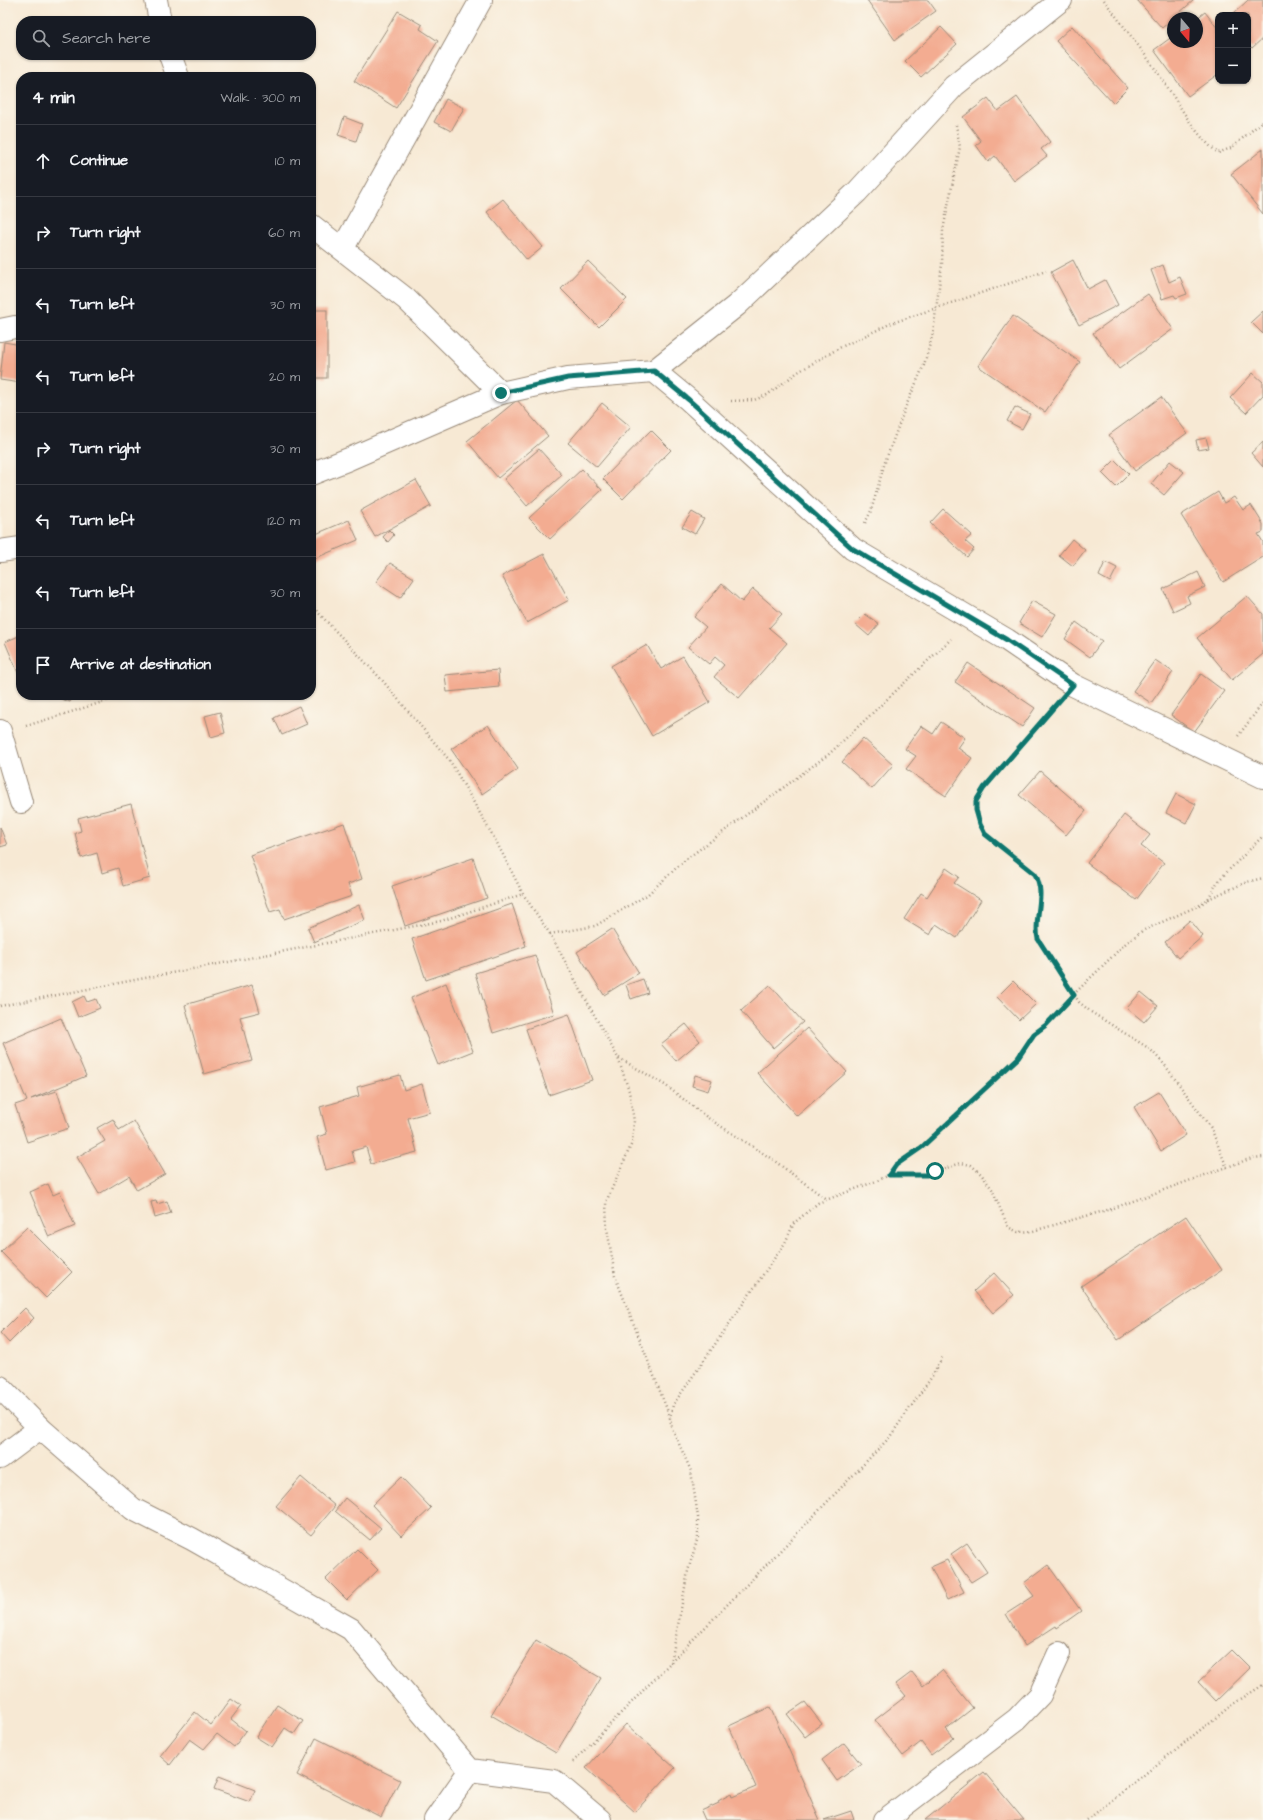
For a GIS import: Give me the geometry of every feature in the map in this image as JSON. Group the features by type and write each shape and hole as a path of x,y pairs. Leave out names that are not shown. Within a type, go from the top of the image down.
{"street":[{"path":"156,0 159,16"},
{"path":"343,248 481,0"},
{"path":"316,472 501,393 568,378 654,371 736,305 857,192 954,86 1061,0"},
{"path":"172,60 176,72"},
{"path":"316,229 343,248 406,299 501,393"},
{"path":"654,371 689,400 853,549 1007,640 1073,685 1263,777"},
{"path":"0,551 16,549"},
{"path":"0,732 21,802"},
{"path":"0,1387 40,1428 133,1510 192,1539 351,1629 470,1770 554,1781 600,1820"},
{"path":"0,1458 40,1428"},
{"path":"885,1820 1017,1719 1040,1695 1059,1653"},
{"path":"435,1820 470,1770"}],"path":[{"path":"1104,0 1162,79 1192,127 1204,142 1218,153 1231,148 1263,121"},
{"path":"853,549 871,511 888,455 906,406 924,365 934,333 938,307 943,230 960,148 955,121 954,86"},
{"path":"730,401 754,400 768,395 798,372 839,348 892,323 1046,271"},
{"path":"316,609 382,680 450,762 497,843 524,894 550,934 618,1058 629,1092 634,1121 632,1142 606,1202 607,1228 615,1276 670,1418 672,1428 691,1471 698,1517 698,1537 688,1571 671,1663"},
{"path":"550,934 595,926 647,895 686,860 829,754 972,619"},
{"path":"1073,685 984,788 976,801 976,810 980,824 985,834 1035,874 1038,879 1041,900 1036,931 1038,939 1074,995 1091,1012 1150,1049 1164,1064 1211,1128 1227,1168"},
{"path":"0,732 106,700"},
{"path":"1222,758 1263,703"},
{"path":"1208,899 1218,881 1263,836"},
{"path":"889,1175 896,1165 922,1147 1018,1058 1034,1034 1046,1025 1125,944 1142,931 1200,905 1208,899 1247,882 1263,878"},
{"path":"0,1006 441,921 524,894"},
{"path":"618,1058 665,1085 708,1118 772,1159 826,1199"},
{"path":"670,1418 673,1405 785,1243 794,1223 818,1203 826,1199 863,1187 889,1175 927,1175 961,1163 972,1165 981,1174 992,1189 1008,1227 1018,1232 1033,1231 1111,1209 1252,1158 1263,1157"},
{"path":"554,1781 671,1663 889,1438 931,1378 943,1356"},
{"path":"1086,1820 1233,1704 1263,1684"}],"building":[{"path":"867,0 928,0 936,11 895,40"},
{"path":"1137,0 1194,0 1180,12 1167,12 1167,24 1162,28"},
{"path":"1248,0 1263,0 1263,38 1252,48 1251,12 1235,12"},
{"path":"398,11 422,25 420,29 438,41 396,108 354,81"},
{"path":"1205,12 1215,25 1215,76 1188,96 1154,50 1167,40 1167,48 1203,48 1203,14"},
{"path":"1072,26 1128,88 1113,103 1056,41"},
{"path":"941,27 957,44 921,77 905,61"},
{"path":"1017,97 1050,142 1041,149 1047,156 1014,181 995,156 988,162 976,145 981,141 963,117 988,98 998,111"},
{"path":"446,99 464,108 451,131 434,122"},
{"path":"344,117 362,124 356,141 338,135"},
{"path":"1263,149 1263,214 1231,174"},
{"path":"503,199 543,247 527,260 487,212"},
{"path":"1073,260 1088,289 1105,280 1118,305 1079,325 1051,272"},
{"path":"588,261 627,299 599,327 561,289"},
{"path":"1163,265 1169,282 1180,277 1187,294 1176,298 1174,295 1162,299 1151,270"},
{"path":"1148,294 1173,329 1119,369 1093,333"},
{"path":"316,310 327,310 327,378 316,378"},
{"path":"1263,311 1263,334 1251,322"},
{"path":"1013,316 1080,362 1045,412 978,366"},
{"path":"4,342 16,344 16,382 0,380"},
{"path":"1253,373 1263,382 1263,395 1246,413 1230,398"},
{"path":"1161,397 1187,433 1135,471 1109,435"},
{"path":"517,400 548,436 498,478 467,441"},
{"path":"602,403 631,427 597,467 568,443"},
{"path":"1015,407 1030,414 1022,429 1007,421"},
{"path":"651,430 671,450 623,499 603,479"},
{"path":"1206,438 1209,448 1198,450 1196,440"},
{"path":"1263,442 1263,467 1251,453"},
{"path":"539,449 562,475 527,506 504,479"},
{"path":"1115,460 1129,474 1116,487 1102,473"},
{"path":"1170,461 1184,472 1164,495 1151,484"},
{"path":"582,469 602,490 550,539 529,518"},
{"path":"416,480 431,506 375,537 360,511"},
{"path":"1218,492 1224,503 1234,497 1243,510 1251,505 1263,524 1263,532 1258,534 1263,542 1263,557 1223,582 1181,515"},
{"path":"943,509 972,535 965,541 974,549 967,557 930,523"},
{"path":"692,512 704,519 695,534 682,527"},
{"path":"349,520 358,540 316,558 316,534"},
{"path":"389,530 394,535 388,542 383,537"},
{"path":"1072,539 1085,550 1073,566 1059,555"},
{"path":"544,554 569,600 527,623 502,576"},
{"path":"1105,562 1117,568 1110,582 1099,576"},
{"path":"390,563 414,578 400,598 376,582"},
{"path":"1198,572 1205,587 1187,596 1190,603 1173,611 1163,589"},
{"path":"722,584 742,602 753,589 782,614 769,628 787,643 739,698 714,677 724,665 715,657 709,664 688,647 706,627 694,617"},
{"path":"1247,596 1263,614 1263,654 1232,680 1197,638"},
{"path":"1032,601 1056,614 1042,637 1019,623"},
{"path":"865,614 879,624 869,636 855,624"},
{"path":"1076,622 1102,641 1090,657 1065,639"},
{"path":"16,637 16,668 5,642"},
{"path":"647,645 661,669 683,656 710,702 652,736 611,666"},
{"path":"1155,660 1173,672 1151,703 1133,691"},
{"path":"968,663 1035,708 1022,727 955,682"},
{"path":"498,670 499,687 447,692 445,675"},
{"path":"1201,674 1224,691 1194,732 1171,715"},
{"path":"299,706 307,724 282,735 274,718"},
{"path":"220,712 225,733 211,737 205,716"},
{"path":"941,722 965,738 958,748 972,758 946,796 906,769 916,756 905,749 921,726 933,734"},
{"path":"488,725 518,769 482,794 451,749"},
{"path":"863,738 893,765 872,789 842,762"},
{"path":"1040,771 1086,811 1066,835 1019,795"},
{"path":"1176,794 1196,804 1186,823 1166,813"},
{"path":"131,804 150,878 123,886 118,868 102,873 97,853 81,858 75,833 81,831 78,818"},
{"path":"1124,815 1150,835 1141,846 1164,863 1136,900 1087,863"},
{"path":"344,823 362,879 348,884 352,896 284,919 280,909 270,912 250,855"},
{"path":"0,827 7,845 0,847"},
{"path":"473,858 487,898 405,926 392,886"},
{"path":"946,868 959,877 954,883 981,900 957,938 936,924 930,935 904,919 921,893 927,897"},
{"path":"512,904 526,946 426,980 412,939"},
{"path":"359,905 365,920 314,942 308,928"},
{"path":"1190,920 1203,936 1178,958 1165,942"},
{"path":"612,929 639,973 604,995 577,952"},
{"path":"535,955 554,1014 493,1033 475,973"},
{"path":"643,979 648,993 631,999 626,985"},
{"path":"1013,981 1036,1004 1019,1020 997,997"},
{"path":"446,983 473,1051 438,1065 411,998"},
{"path":"252,985 260,1012 240,1017 252,1061 204,1074 185,1005"},
{"path":"770,985 803,1022 773,1048 741,1011"},
{"path":"1141,992 1158,1006 1144,1022 1127,1008"},
{"path":"84,996 87,1002 96,999 100,1008 78,1017 72,1002"},
{"path":"569,1014 592,1080 549,1095 526,1029"},
{"path":"61,1018 86,1076 31,1099 57,1091 69,1128 27,1142 15,1105 27,1101 3,1043"},
{"path":"686,1024 700,1041 676,1061 661,1044"},
{"path":"807,1028 847,1072 797,1116 757,1073"},
{"path":"400,1075 404,1090 422,1084 430,1112 408,1118 417,1152 371,1164 366,1147 352,1151 355,1162 326,1170 317,1137 327,1134 320,1107 359,1096 357,1087"},
{"path":"695,1075 712,1080 708,1091 692,1086"},
{"path":"1159,1092 1186,1135 1161,1151 1134,1107"},
{"path":"113,1119 119,1130 134,1121 165,1174 137,1190 129,1176 99,1194 77,1157 105,1141 97,1128"},
{"path":"48,1184 53,1195 60,1192 75,1226 49,1237 30,1192"},
{"path":"156,1201 157,1204 167,1201 171,1213 155,1218 151,1202"},
{"path":"1186,1216 1222,1270 1118,1340 1081,1286"},
{"path":"27,1227 72,1272 46,1298 1,1252"},
{"path":"994,1273 1014,1295 993,1313 974,1291"},
{"path":"25,1308 34,1318 9,1343 0,1333"},
{"path":"301,1477 335,1506 311,1535 276,1506"},
{"path":"401,1477 431,1508 401,1536 372,1505"},
{"path":"345,1498 381,1528 370,1540 335,1511"},
{"path":"967,1543 987,1572 971,1582 951,1554"},
{"path":"357,1549 378,1570 347,1600 326,1579"},
{"path":"947,1560 964,1592 947,1600 931,1567"},
{"path":"1048,1565 1081,1611 1057,1628 1056,1626 1025,1646 1006,1614 1034,1596 1024,1583"},
{"path":"536,1640 601,1678 556,1753 491,1715"},
{"path":"1232,1650 1250,1668 1216,1701 1198,1682"},
{"path":"942,1670 973,1708 946,1729 954,1738 931,1755 921,1742 903,1756 875,1720 906,1696 896,1684 912,1672 923,1686"},
{"path":"231,1699 241,1706 231,1719 246,1731 234,1747 217,1734 204,1749 190,1739 170,1765 160,1756 195,1712 211,1725"},
{"path":"805,1702 822,1724 805,1737 787,1714"},
{"path":"277,1705 303,1721 294,1734 285,1728 272,1747 256,1737"},
{"path":"770,1707 820,1820 705,1820 701,1811 719,1803 718,1801 731,1794 732,1797 756,1787 729,1726"},
{"path":"626,1724 675,1768 635,1812 586,1768"},
{"path":"316,1738 400,1780 381,1817 297,1775"},
{"path":"844,1743 861,1764 837,1781 822,1760"},
{"path":"984,1772 1024,1820 925,1820"},
{"path":"219,1776 255,1790 250,1802 214,1789"},
{"path":"851,1811 854,1820 824,1820"}],"route":[{"path":"501,393 568,378 654,371 689,400 853,549 1007,640 1073,685 984,788 976,801 976,810 985,834 1035,874 1038,879 1041,900 1036,931 1038,939 1074,995 1046,1025 1034,1034 1018,1058 922,1147 896,1165 889,1175 927,1175 935,1171"}]}
